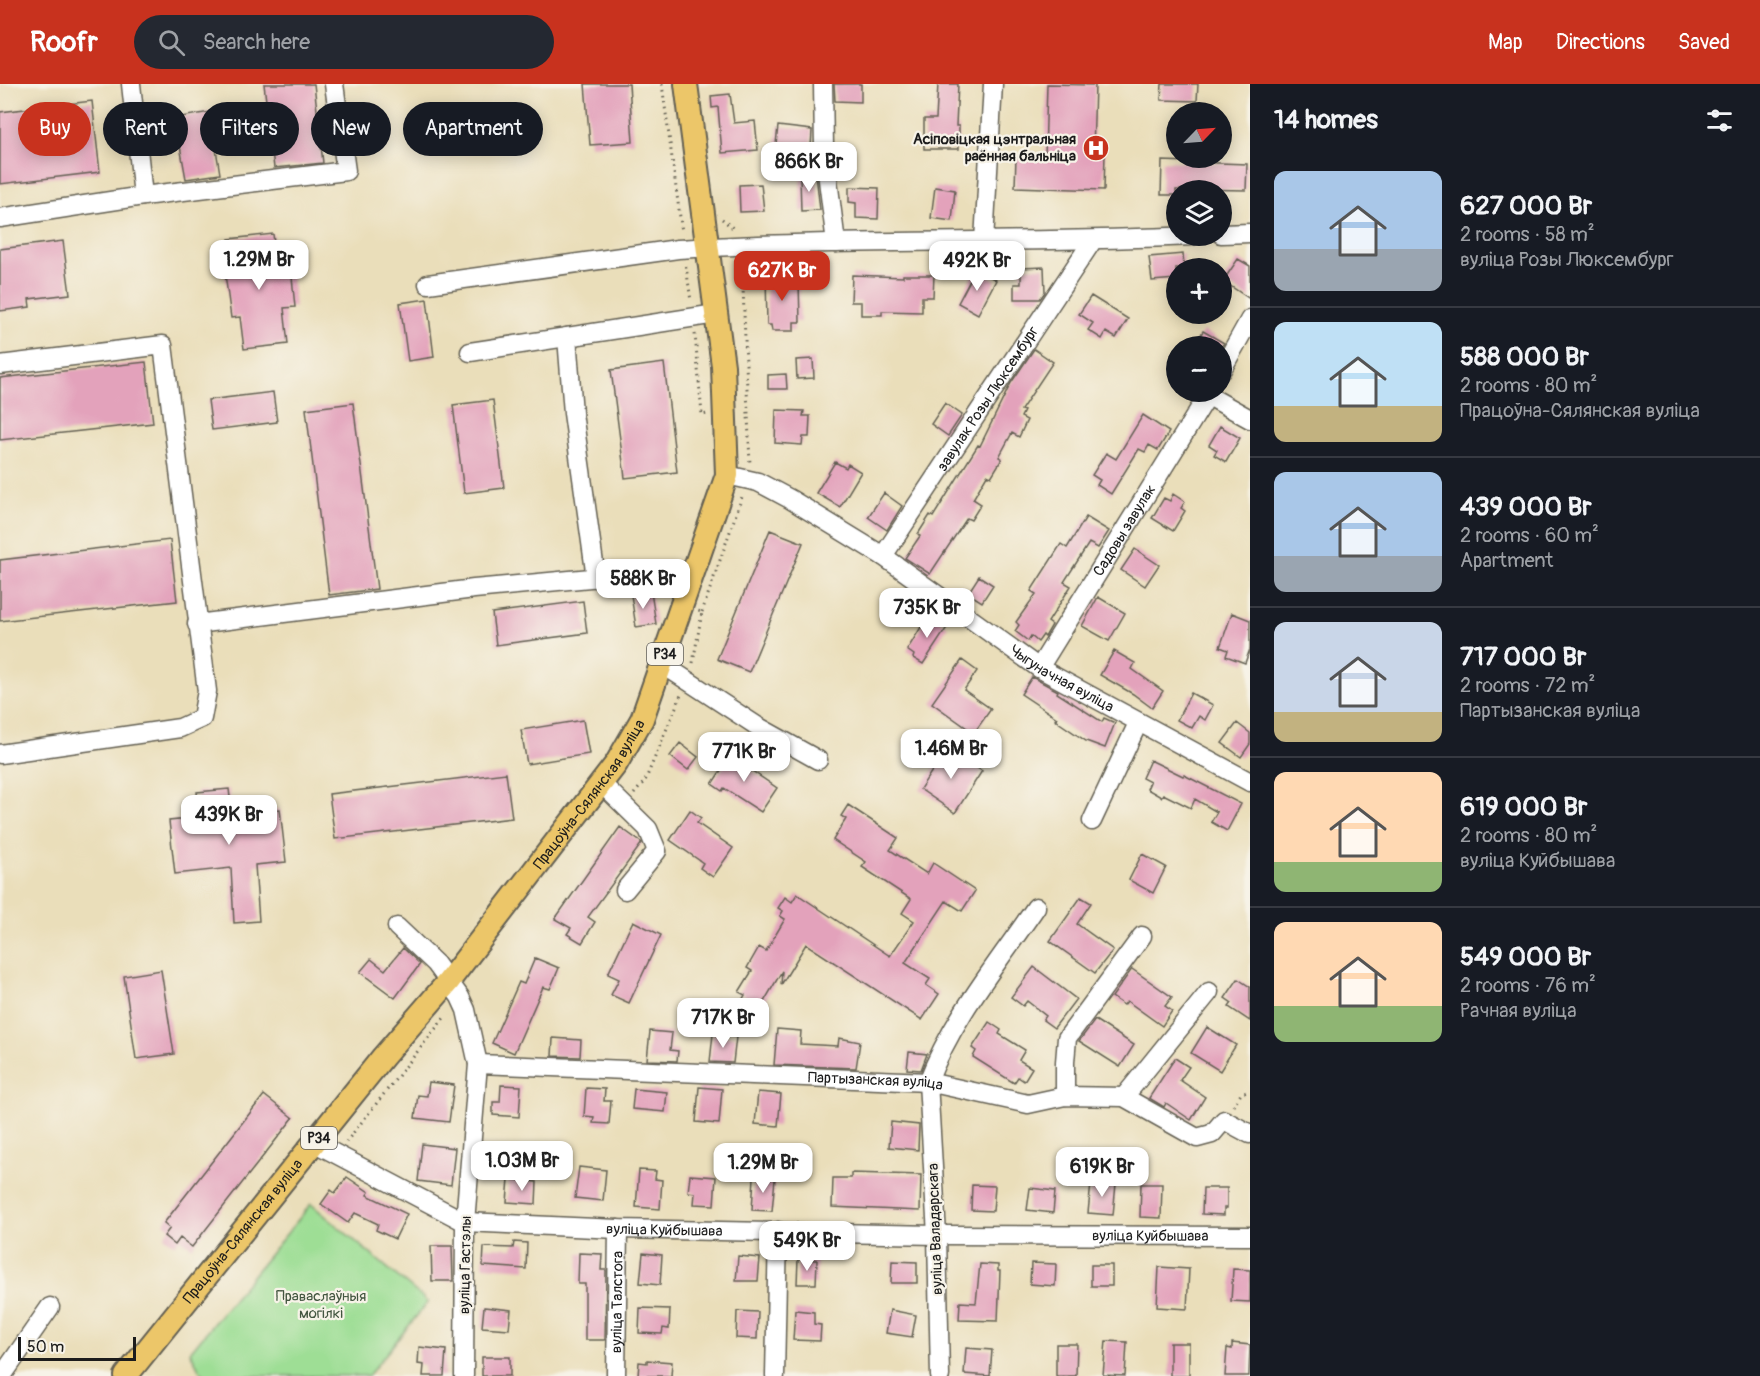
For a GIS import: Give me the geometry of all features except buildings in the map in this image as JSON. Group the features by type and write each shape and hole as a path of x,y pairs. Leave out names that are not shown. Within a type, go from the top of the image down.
{"main road":[{"name":"Працоўна-Сялянская вуліца","path":"126,1376 383,1057 454,989 616,764 642,720 728,475 723,366 686,84"}],"street":[{"path":"131,84 143,196"},
{"path":"0,218 143,196 346,171 334,84"},
{"path":"823,84 824,148 836,243"},
{"path":"984,241 993,84"},
{"path":"1232,234 1250,233"},
{"path":"428,284 684,249 836,243 1166,237"},
{"name":"завулак Розы Люксембург","path":"883,556 1093,240"},
{"path":"470,352 716,314"},
{"path":"1232,351 1250,319"},
{"path":"567,337 573,413 596,578"},
{"path":"0,365 163,345 207,691 202,718 180,728 0,754"},
{"name":"Садовы завулак","path":"1039,668 1203,402"},
{"path":"1223,402 1250,420"},
{"name":"Чыгуначная вуліца","path":"728,475 758,482 883,556 1039,668 1250,782"},
{"path":"197,624 474,589 664,571 694,572"},
{"path":"662,664 757,726 818,760"},
{"path":"1092,821 1138,723"},
{"path":"601,783 648,829 657,851 625,890"},
{"path":"928,1082 935,1062 953,1028 1036,907"},
{"path":"397,927 435,964 454,989"},
{"path":"1065,1096 1067,1038 1142,936"},
{"name":"вуліца Гастэлы","path":"454,989 466,1010 478,1064 465,1221 464,1376"},
{"path":"1124,1097 1209,992"},
{"name":"Партызанская вуліца","path":"478,1064 928,1082 1028,1104 1065,1096 1124,1097 1197,1138 1212,1134 1224,1120"},
{"name":"вуліца Валадарскага","path":"928,1082 937,1235 940,1376"},
{"path":"1224,1120 1250,1134"},
{"name":"вуліца Куйбышава","path":"315,1143 465,1221 618,1229 937,1235 1250,1236"},
{"name":"вуліца Талстога","path":"616,1376 618,1229"},
{"path":"775,1376 778,1231"},
{"path":"2,1376 50,1307"}],"path":[{"path":"662,84 694,317 702,415 715,414"},
{"path":"625,806 645,781 688,681"},
{"path":"336,1155 454,989"},
{"path":"1224,1120 1241,1094 1250,1091"}],"green space":[{"name":"Праваслаўныя могілкі","path":"311,1204 428,1302 368,1376 203,1376 190,1352"}],"place":[{"name":"Асіповіцкая цэнтральная раённая бальніца","path":"1096,148"}]}
